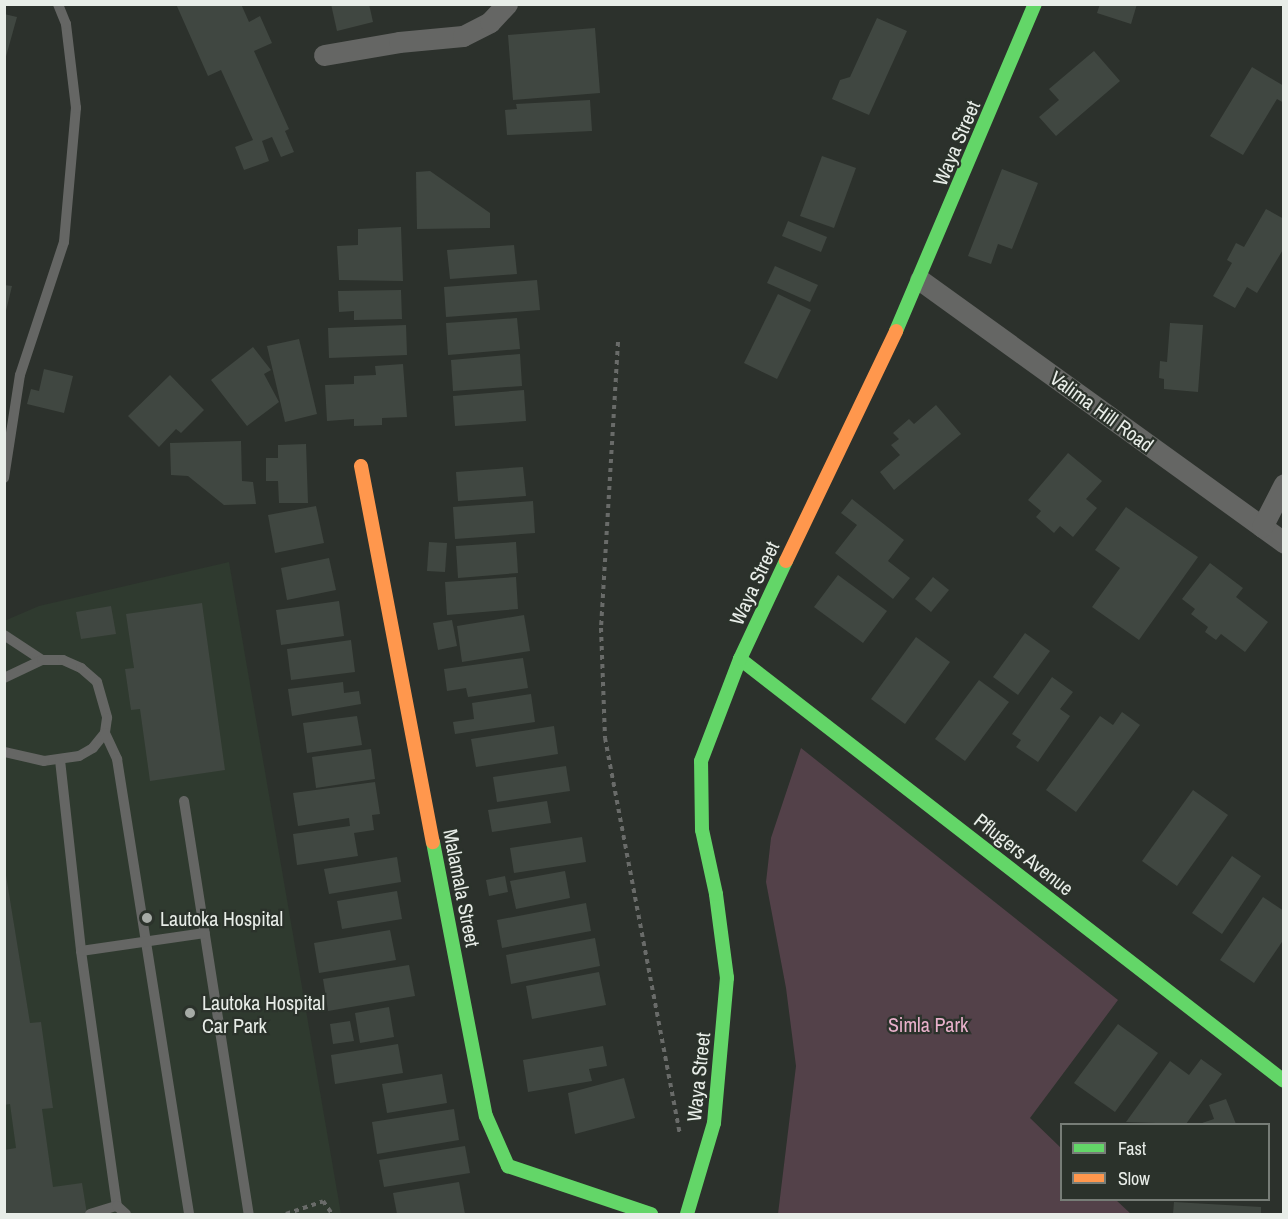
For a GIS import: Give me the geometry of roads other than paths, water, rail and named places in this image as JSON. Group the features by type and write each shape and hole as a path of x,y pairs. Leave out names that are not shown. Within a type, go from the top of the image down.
{"street":[{"path":"324,55 399,42 463,36 490,22 507,4"},
{"name":"Waya Street","path":"687,1215 714,1124 727,978 716,894 702,830 701,760 740,659 920,280 1035,4"},
{"name":"Valima Hill Road","path":"920,280 1284,543"},
{"name":"Malamala Street","path":"361,465 486,1116 508,1166 651,1215"},
{"path":"1262,527 1284,484"},
{"name":"Pflugers Avenue","path":"740,659 1284,1081"}],"lane":[{"path":"4,478 21,375 64,242 76,108 66,24 58,4"},
{"path":"4,635 42,660"},
{"path":"4,678 42,660 63,660 81,668 98,682 105,702 105,733 117,759 189,1215"},
{"path":"4,752 34,760 60,760 93,748 105,733"},
{"path":"60,760 81,951 117,1206 126,1215"},
{"path":"184,801 249,1215"},
{"path":"81,951 205,933"},
{"path":"90,1215 117,1206"}],"place":[{"name":"Lautoka Hospital","path":"147,918"},
{"name":"Lautoka Hospital Car Park","path":"190,1013"}],"park label":[{"name":"Simla Park","path":"928,1024"}]}
